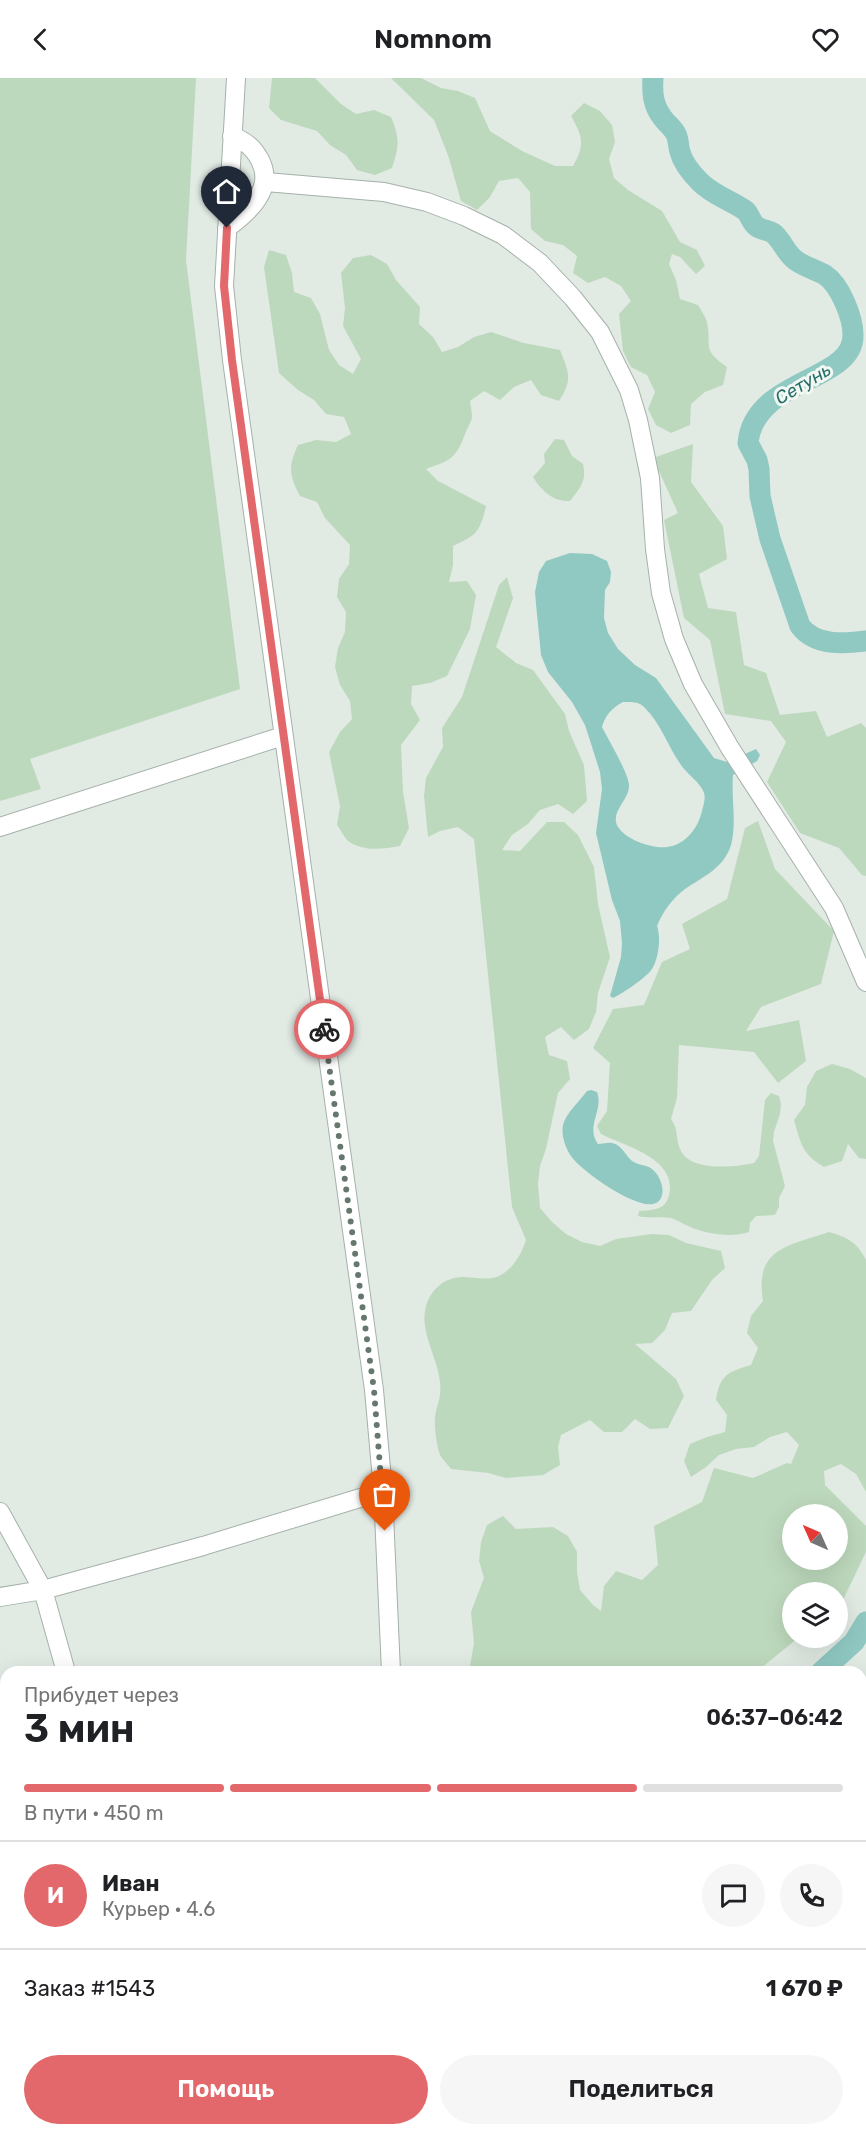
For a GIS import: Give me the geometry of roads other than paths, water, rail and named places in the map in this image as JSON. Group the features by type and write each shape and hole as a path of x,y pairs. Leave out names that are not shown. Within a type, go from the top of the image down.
{"street":[{"path":"236,78 224,286 283,736 371,1368 383,1491 391,1666"},
{"path":"227,228 248,212 257,201 266,182 264,167 255,150 243,140 232,136"},
{"path":"266,182 384,192 427,202 464,216 503,235 540,263 573,298 600,332 629,390 638,420 650,478 655,549 662,593 674,639 693,684 730,748 834,908 866,982"},
{"path":"0,826 283,736"},
{"path":"0,1597 43,1590 203,1546 383,1491"},
{"path":"0,1512 43,1590 64,1666"}],"water":[{"path":"570,553 592,554 607,561 611,572 610,582 605,590 604,618 608,633 618,649 635,665 656,678 714,758 727,762 756,749 760,755 757,761 733,775 734,828 728,853 706,876 676,896 657,926 659,948 652,969 634,985 613,998 610,996 621,957 622,943 620,921 612,900 596,833 602,789 600,772 585,725 572,702 548,672 541,655 535,592 539,572 546,561","holes":["623,702 639,704 650,713 681,765 704,793 704,805 696,826 687,838 673,846 657,847 636,841 621,831 616,822 616,816 629,785 622,765 602,727 610,712"]},
{"path":"587,1091 597,1092 599,1099 593,1131 598,1144 615,1144 632,1161 653,1170 662,1188 658,1202 644,1204 621,1195 585,1170 569,1152 563,1137 563,1125 574,1107"}],"waterway":[{"name":"Сетунь","path":"653,78 653,94 657,108 676,134 681,156 694,175 711,191 746,211 756,226 773,233 796,261 831,280 848,311 853,335 849,350 838,363 767,405 754,422 748,443 757,460 760,496 770,539 800,626 806,633 830,642 866,641"},
{"name":"Сетунь","path":"828,1666 854,1642 866,1622"}]}
